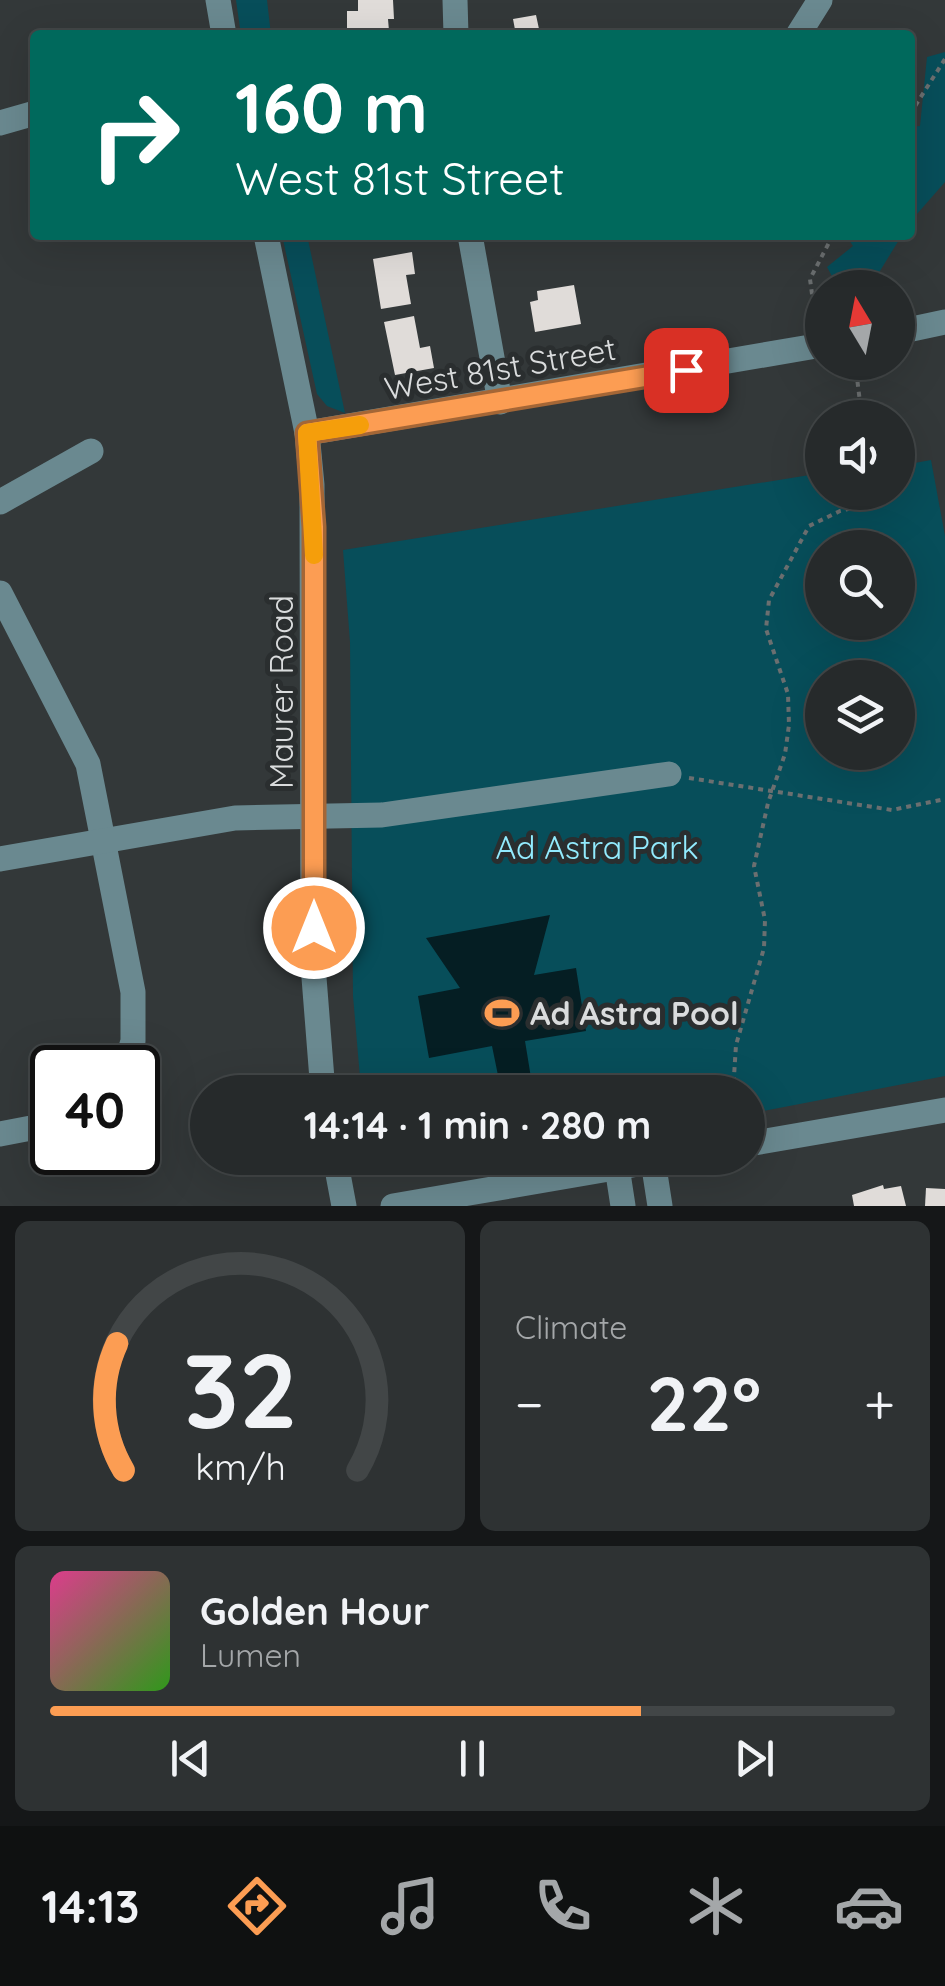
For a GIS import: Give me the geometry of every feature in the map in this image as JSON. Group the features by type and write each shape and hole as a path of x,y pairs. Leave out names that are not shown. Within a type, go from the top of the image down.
{"street":[{"path":"218,0 223,30"},
{"path":"454,0 456,30"},
{"path":"801,30 820,0"},
{"path":"0,123 30,114"},
{"name":"Maurer Road","path":"267,240 307,433 314,527 314,981 322,1075"},
{"path":"471,240 500,402"},
{"path":"915,328 945,322"},
{"name":"West 81st Street","path":"307,433 805,348"},
{"path":"0,502 91,451"},
{"path":"0,593 80,742 106,841 134,1002 132,1045"},
{"path":"0,859 235,818 382,815 668,774"},
{"path":"765,1141 945,1110"},
{"path":"0,1134 30,1128"},
{"path":"338,1175 344,1206"},
{"path":"392,1206 570,1175"},
{"path":"618,1175 624,1206"},
{"path":"660,1206 662,1175"}],"path":[{"path":"915,106 945,58"},
{"path":"815,270 830,240"},
{"path":"734,1075 736,1044 764,948 765,920 754,866 772,791 786,754 789,725 788,694 766,629 770,600 809,526 840,510"},
{"path":"668,774 892,810 945,800"}],"green space":[{"path":"236,0 267,0 270,30 240,30"},
{"path":"945,52 945,182 915,216 915,126 920,126 927,57"},
{"path":"283,240 308,240 345,413 327,406 317,394"},
{"path":"849,240 899,240 881,270 827,267 853,246"},
{"name":"Ad Astra Park","path":"931,460 945,536 945,1076 765,1111 765,1075 360,1075 353,996 350,642 343,550 805,476 805,510 915,510 915,463"}],"shaded area":[{"name":"Ad Astra Pool","path":"550,915 534,975 576,968 586,1031 525,1041 531,1075 498,1075 492,1046 429,1058 418,996 460,988 426,938"}],"building":[{"path":"358,0 393,0 394,19 388,19 389,30 347,30 347,11 358,11"},
{"path":"536,15 539,29 546,30 515,30 513,19"},
{"path":"412,252 415,274 406,275 411,304 381,309 373,259"},
{"path":"574,285 581,324 535,332 530,302 538,300 537,291"},
{"path":"414,316 420,348 430,346 434,368 395,375 384,322"},
{"path":"883,1185 884,1189 901,1186 906,1206 854,1206 852,1195"},
{"path":"926,1188 945,1189 945,1206 925,1206"}],"slow traffic":[{"path":"314,555 307,433 360,425"}],"place":[{"name":"Ad Astra Pool","path":"502,1013"}],"route":[{"path":"314,928 314,527 307,433 686,370"}]}
